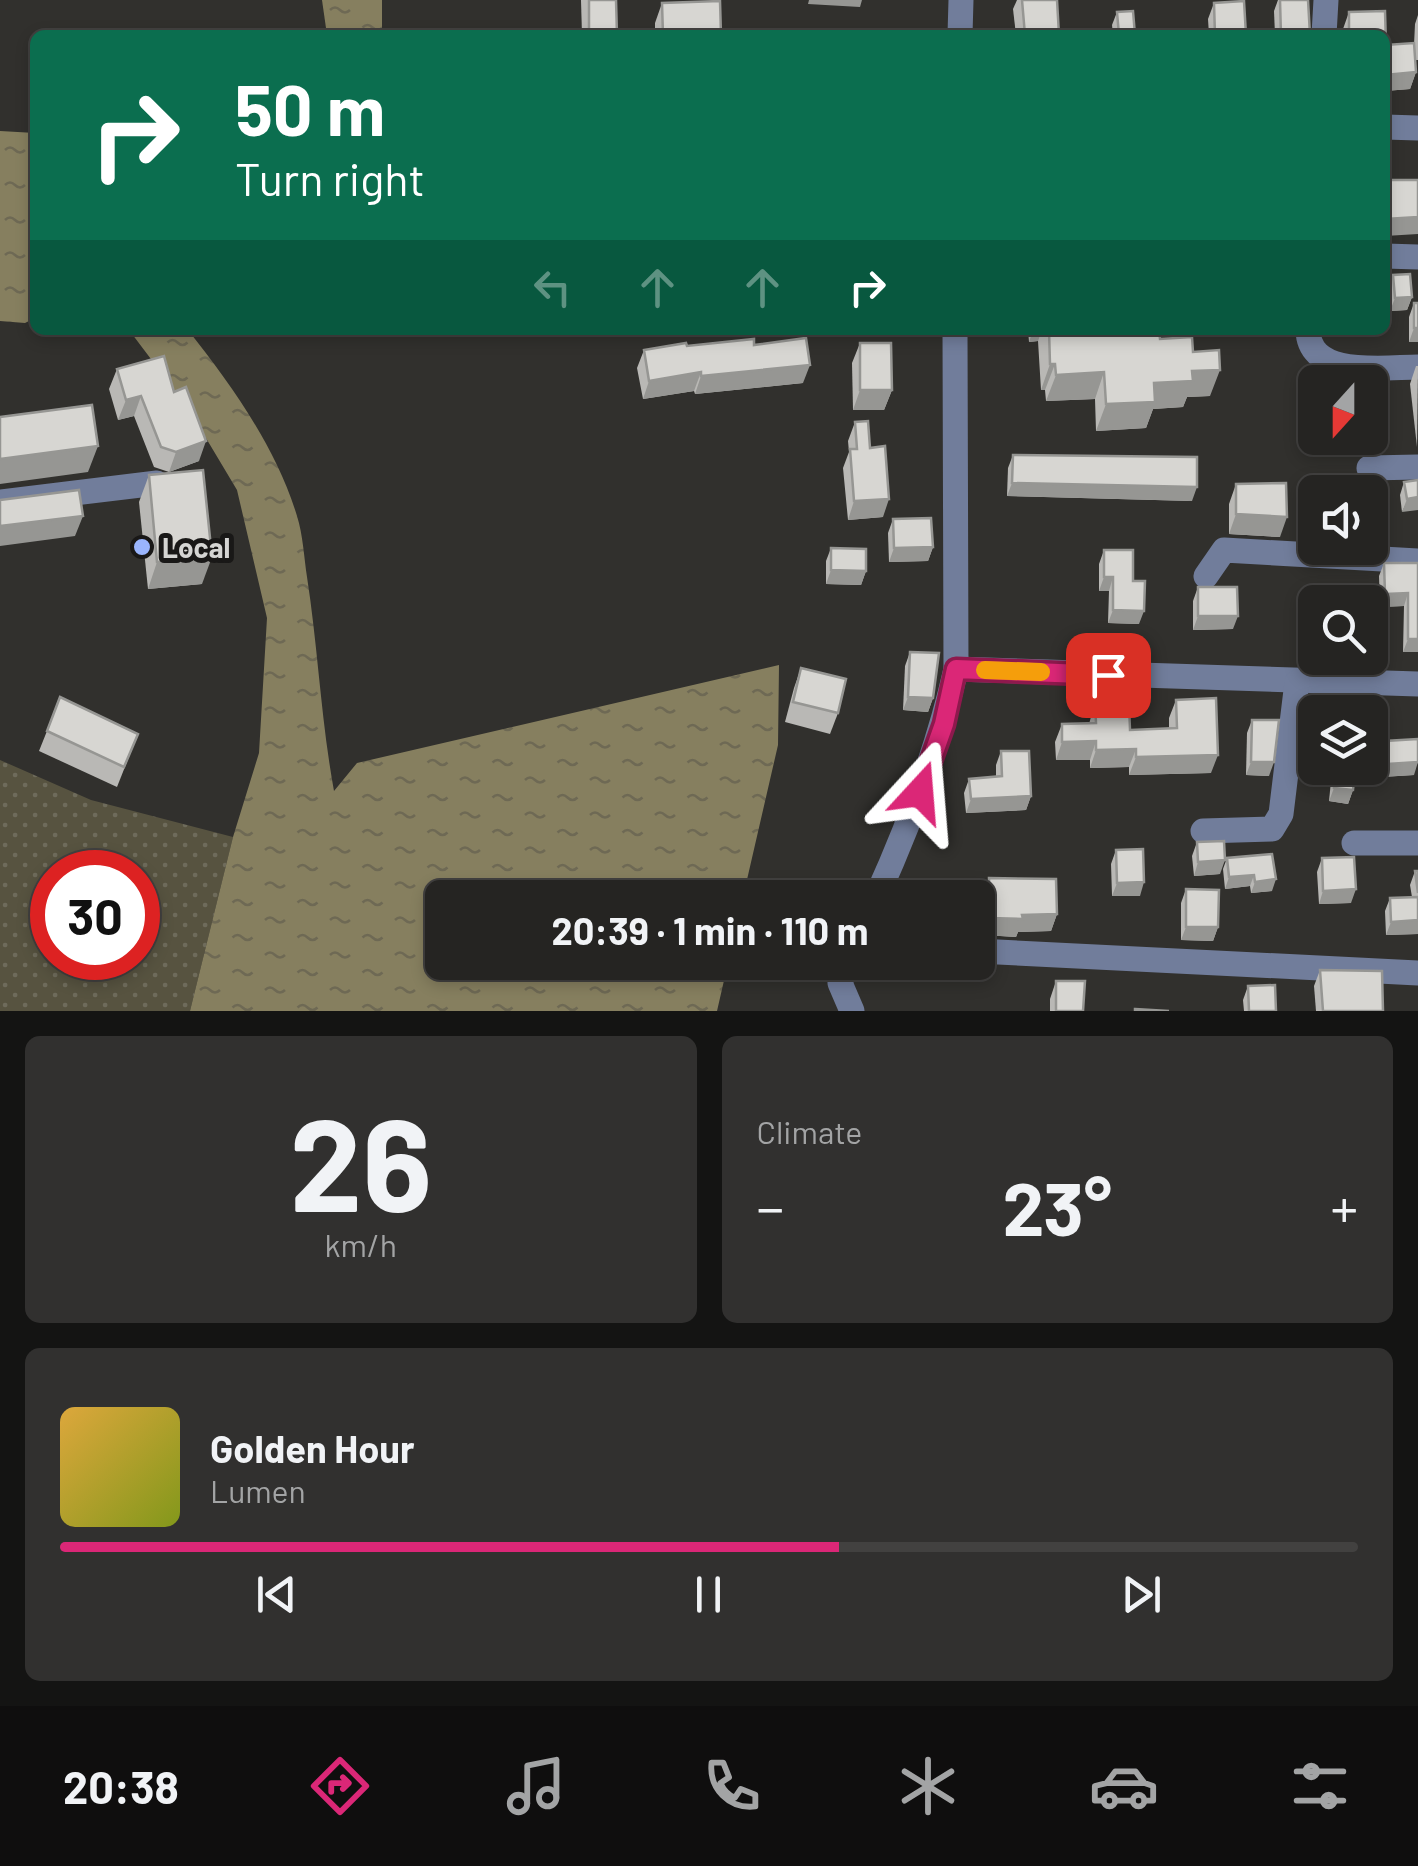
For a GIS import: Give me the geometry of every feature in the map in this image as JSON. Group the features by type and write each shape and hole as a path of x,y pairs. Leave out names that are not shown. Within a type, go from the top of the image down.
{"street":[{"path":"960,30 961,0"},
{"path":"1324,30 1326,0"},
{"path":"1390,127 1418,128"},
{"path":"1390,256 1418,257"},
{"path":"884,880 909,826 944,724 956,669 955,335"},
{"path":"1309,335 1313,352 1342,366 1418,367"},
{"path":"1369,468 1418,467"},
{"path":"0,502 157,483"},
{"path":"1206,576 1224,550 1418,561"},
{"path":"956,669 1418,684"},
{"path":"1203,830 1272,829 1281,814 1297,682"},
{"path":"1354,843 1418,843"},
{"path":"995,952 1418,973"},
{"path":"841,980 852,1011"}],"shaded area":[{"path":"0,760 91,800 233,837 190,1011 0,1011"}],"water":[{"path":"322,0 382,0 382,30 326,30"},
{"path":"0,131 30,133 30,320 0,321"},
{"path":"133,335 192,335 236,395 288,490 302,538 334,791 357,763 779,665 778,745 747,880 425,880 425,980 724,980 717,1011 190,1011 233,837 259,753 267,618 237,490 188,408"}],"building":[{"path":"589,0 616,0 617,30 589,30"},
{"path":"1022,0 1057,0 1059,30 1025,30"},
{"path":"1280,0 1308,0 1310,30 1281,30"},
{"path":"720,1 721,30 663,30 662,3"},
{"path":"1244,1 1246,30 1215,30 1214,3"},
{"path":"1133,11 1135,30 1119,30 1117,12"},
{"path":"1385,11 1386,30 1349,30 1349,12"},
{"path":"1414,43 1416,72 1390,75 1390,45"},
{"path":"1390,180 1418,180 1418,217 1390,219"},
{"path":"1410,274 1412,297 1395,298 1393,275"},
{"path":"1414,303 1418,303 1418,328 1414,328"},
{"path":"1049,335 1160,335 1160,339 1192,337 1193,352 1219,350 1220,370 1192,371 1193,381 1154,383 1155,402 1106,404 1104,372 1056,375 1055,364 1050,364"},
{"path":"806,338 810,365 701,376 701,372 649,381 644,350 686,343 687,346 754,339 754,345"},
{"path":"860,343 891,343 892,390 860,390"},
{"path":"164,356 174,392 186,387 206,441 176,452 161,447 141,396 126,400 117,369"},
{"path":"92,405 98,446 0,459 0,417"},
{"path":"868,421 870,448 885,446 889,499 854,501 850,449 857,449 855,422"},
{"path":"1013,455 1197,457 1197,487 1012,483"},
{"path":"203,470 212,557 157,562 149,475"},
{"path":"1418,480 1418,497 1407,499 1404,482"},
{"path":"1286,483 1287,517 1236,514 1236,484"},
{"path":"79,490 83,516 0,526 0,500"},
{"path":"931,518 933,547 894,548 893,519"},
{"path":"831,548 866,549 866,571 831,570"},
{"path":"1104,550 1133,550 1133,581 1145,581 1144,611 1113,610 1113,577 1104,577"},
{"path":"1418,563 1418,639 1408,639 1408,593 1388,594 1388,585 1385,585 1384,565"},
{"path":"1198,587 1237,587 1238,616 1198,616"},
{"path":"910,652 939,653 933,698 908,697"},
{"path":"801,668 846,679 838,713 793,702"},
{"path":"60,697 138,734 124,767 47,731"},
{"path":"1216,698 1218,755 1136,757 1136,749 1096,750 1096,741 1062,742 1062,724 1096,723 1095,703 1129,703 1130,730 1177,728 1176,700"},
{"path":"1252,720 1279,720 1274,762 1251,762"},
{"path":"1418,739 1418,762 1388,764 1388,741"},
{"path":"1001,751 1029,751 1031,796 971,799 969,779 1002,776"},
{"path":"1334,785 1354,785 1353,790"},
{"path":"1224,841 1225,860 1198,862 1197,842"},
{"path":"1143,849 1144,882 1117,883 1116,850"},
{"path":"1272,854 1276,879 1255,882 1254,875 1229,877 1227,858"},
{"path":"1354,857 1356,889 1323,891 1322,858"},
{"path":"1056,879 1057,914 995,918 995,880 989,880"},
{"path":"1186,889 1219,890 1218,927 1186,927"},
{"path":"1418,897 1418,920 1391,922 1390,898"},
{"path":"1320,970 1382,971 1383,1011 1323,1011"},
{"path":"1056,981 1085,981 1083,1011 1056,1011"},
{"path":"1275,985 1276,1011 1249,1011 1248,986"}],"slow traffic":[{"path":"985,670 1041,672"}],"place":[{"name":"Local","path":"142,547"}],"route":[{"path":"920,792 944,724 956,669 1108,675"}]}
